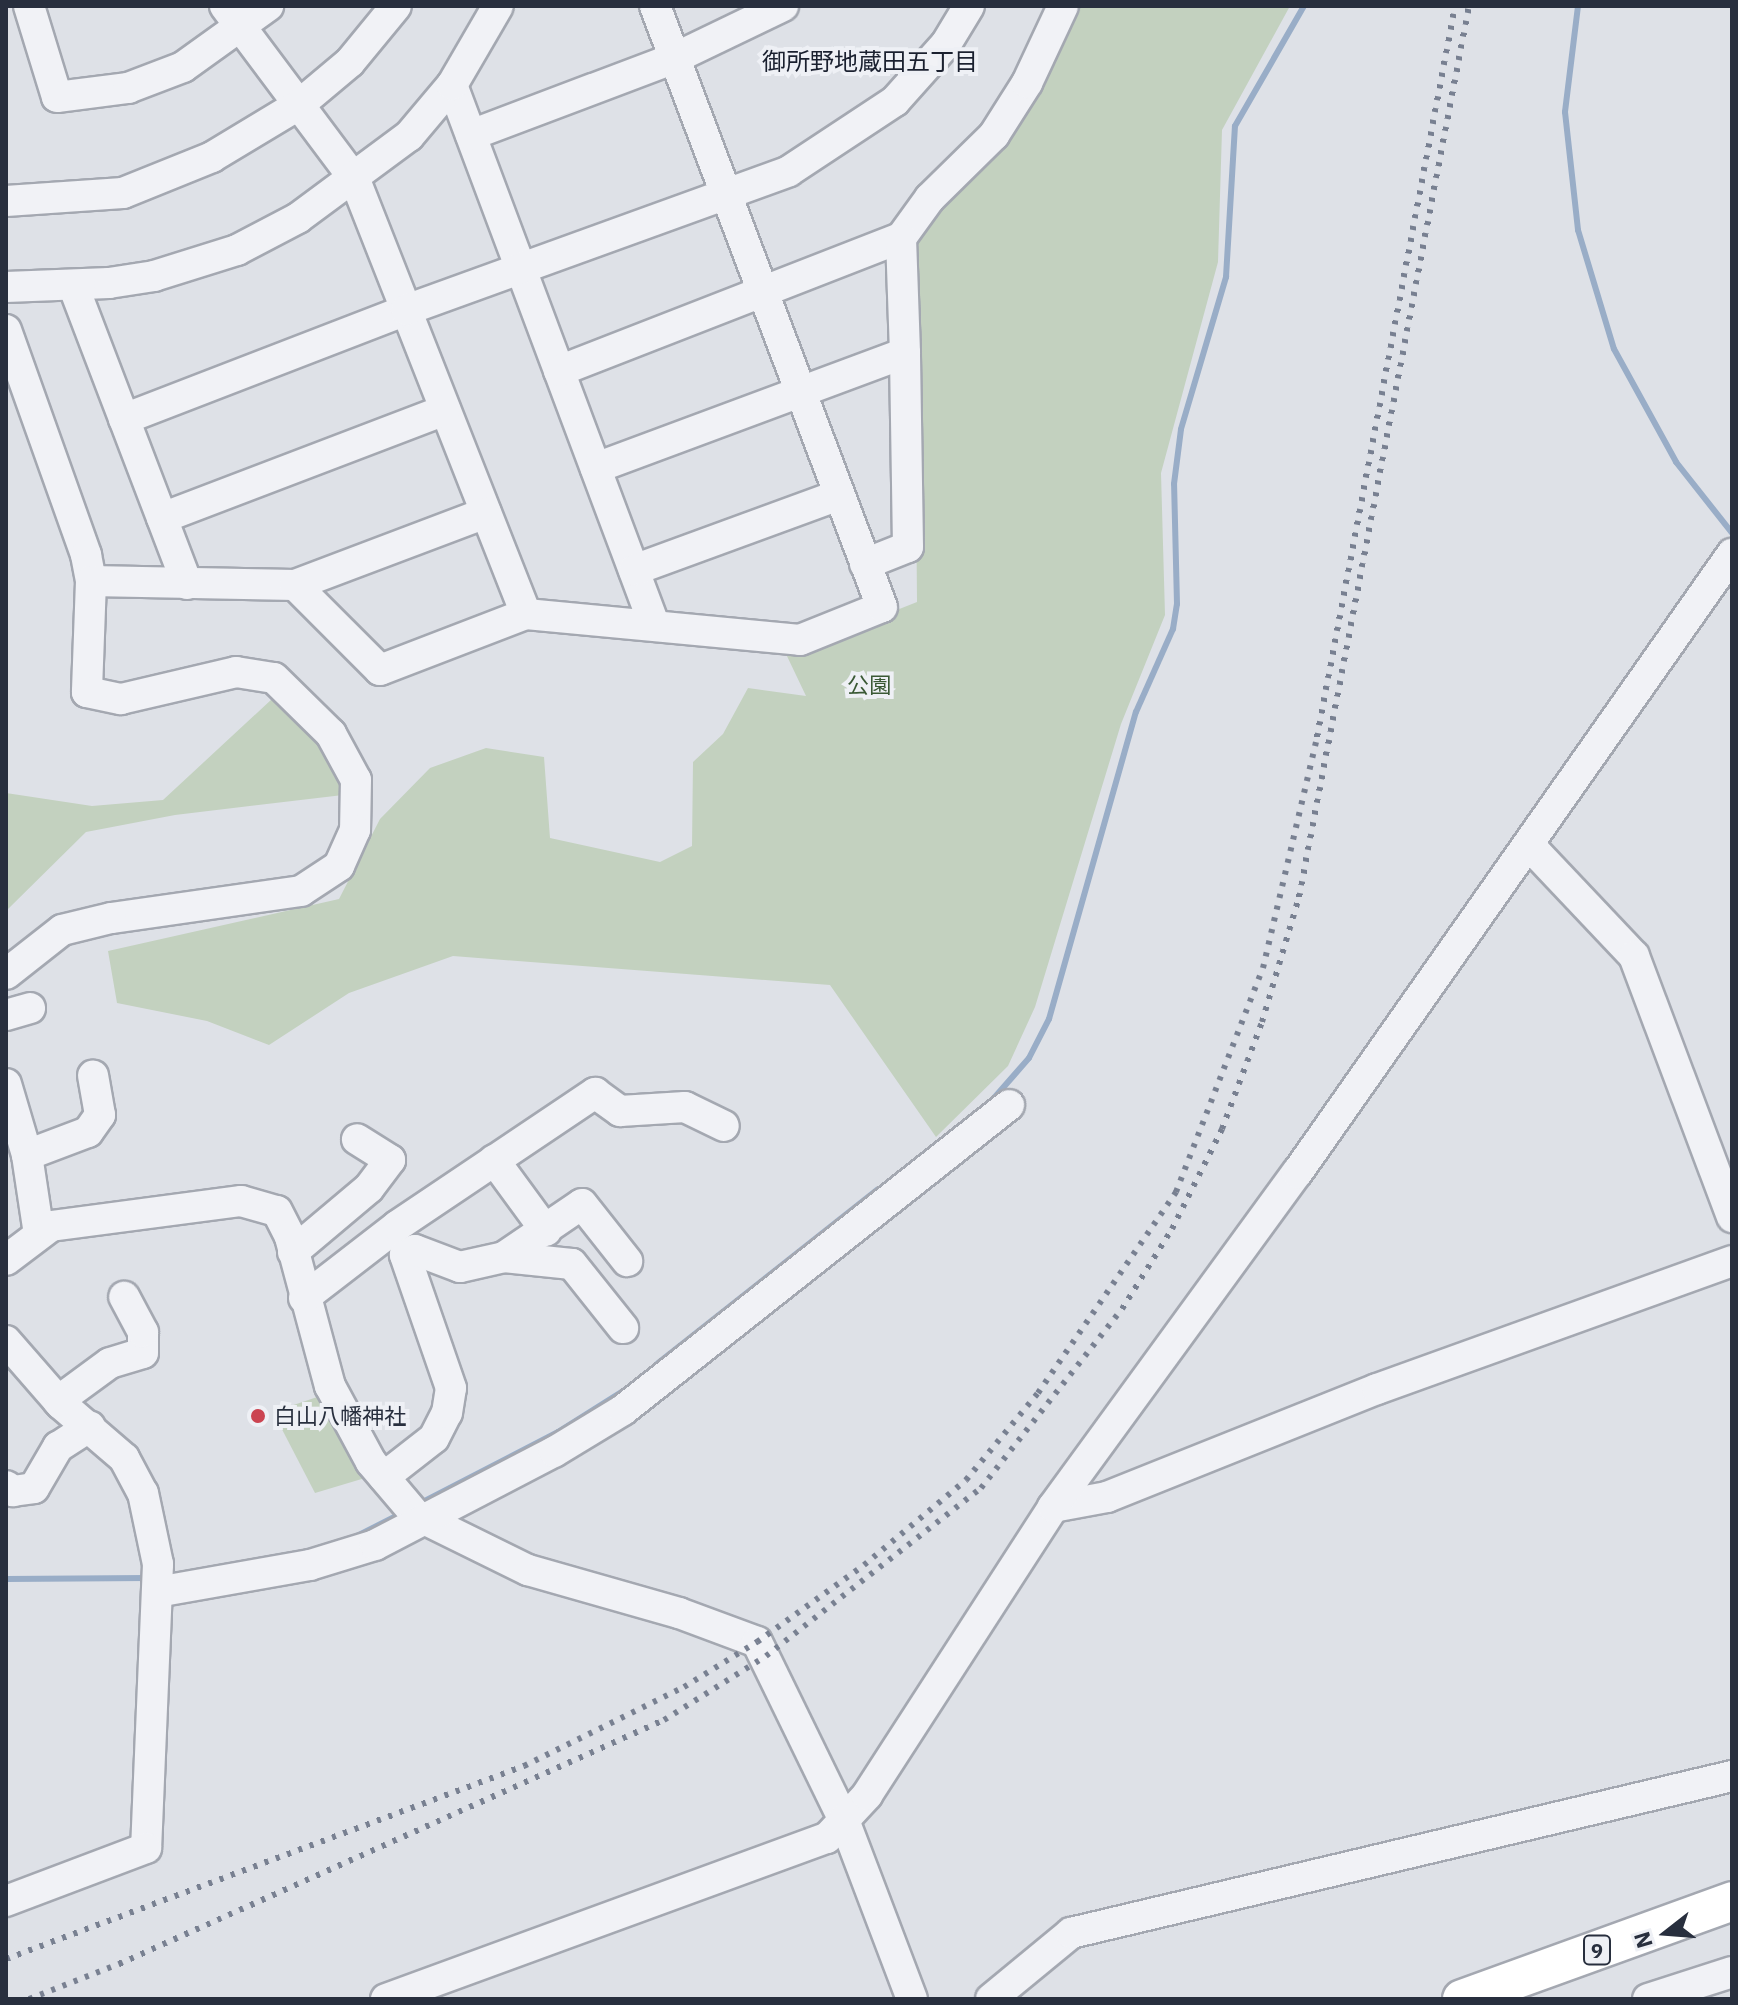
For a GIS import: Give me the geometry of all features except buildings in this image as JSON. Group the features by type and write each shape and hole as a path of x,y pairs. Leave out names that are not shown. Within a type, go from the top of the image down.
{"main road":[{"name":"9","path":"1462,1999 1732,1901"}],"street":[{"path":"29,6 57,97 128,88 183,67 233,18 268,6"},
{"path":"6,201 123,193 212,157 300,104 350,62 396,6"},
{"path":"6,287 73,285 154,276 237,250 355,180 409,136 452,85 498,6"},
{"path":"295,585 380,670 526,614 800,640 882,607 655,6"},
{"path":"471,135 675,58 783,6"},
{"path":"124,419 406,310 789,171 895,101 946,44 969,6"},
{"path":"559,371 901,238 930,198 994,135 1027,83 1063,6"},
{"path":"233,18 355,180 526,614"},
{"path":"452,85 654,624"},
{"path":"865,564 908,547 901,238"},
{"path":"73,285 187,584"},
{"path":"6,330 68,494 91,581 87,692 121,699 236,672 274,678 331,734 356,780 355,830 339,866 301,891 111,918 62,930 6,974"},
{"path":"596,468 905,353"},
{"path":"162,518 445,410"},
{"path":"634,570 839,495"},
{"path":"91,581 295,585 486,513"},
{"path":"386,1999 827,1838 844,1820 867,1795 1053,1507 1530,846 1732,554"},
{"path":"1530,846 1634,956 1732,1217"},
{"path":"27,1155 88,1132 100,1115 93,1076"},
{"path":"6,1084 27,1155 39,1234"},
{"path":"304,1298 394,1246 494,1160 595,1093 620,1111 685,1107 724,1126"},
{"path":"406,1502 623,1410 1009,1105"},
{"path":"293,1252 369,1188 390,1160 357,1139"},
{"path":"494,1160 546,1231"},
{"path":"6,1260 51,1226 241,1201 277,1211 293,1252 330,1386 406,1502 528,1570 679,1613 757,1642 844,1820 912,1999"},
{"path":"504,1257 582,1204 627,1261"},
{"path":"158,1582 310,1565 375,1545 406,1502 447,1413 451,1388 394,1246"},
{"path":"394,1246 415,1250 460,1267 504,1257 572,1264 623,1328"},
{"path":"1053,1507 1107,1497 1377,1389 1732,1261"},
{"path":"58,1401 110,1363 143,1353 143,1332 124,1297"},
{"path":"6,1341 58,1401 124,1458 143,1493 158,1582 146,1848 6,1901"},
{"path":"6,1486 13,1491 34,1488 58,1447 90,1426"},
{"path":"991,1999 1071,1933 1732,1776"},
{"path":"1648,1999 1732,1972"}],"green space":[{"name":"公園","path":"1064,6 1290,6 1222,130 1218,262 1161,473 1165,615 1121,724 1035,1007 1008,1066 936,1137 830,985 453,956 349,993 269,1045 207,1021 117,1003 108,951 339,899 380,819 430,768 486,748 544,757 550,838 660,862 692,846 693,762 723,734 748,688 806,696 786,654 917,602 914,240 991,157"},
{"path":"272,699 310,731 341,778 343,795 175,815 86,832 6,911 6,793 92,806 163,800"},
{"path":"323,1395 365,1478 315,1493 273,1412"}],"waterway":[{"path":"994,1098 1029,1058 1049,1019 1136,712 1173,629 1177,604 1174,484 1181,429 1226,277 1235,126 1304,6"},
{"path":"1578,6 1565,112 1578,230 1614,349 1676,462 1732,533"},
{"path":"658,1363 878,1189"},
{"path":"417,1505 558,1432 628,1388"},
{"path":"357,1536 404,1512"},
{"path":"6,1579 147,1578"}],"railway":[{"path":"6,1959 524,1766 684,1687 757,1642 864,1565 966,1480 1038,1393 1176,1192 1263,968 1317,737 1455,6"},
{"path":"29,1999 119,1964 664,1720 766,1656 981,1488 1122,1309 1172,1229 1222,1129 1262,1022 1299,897 1469,6"}],"place":[{"name":"白山八幡神社","path":"258,1416"}],"district":[{"name":"御所野地蔵田五丁目","path":"870,62"}]}
